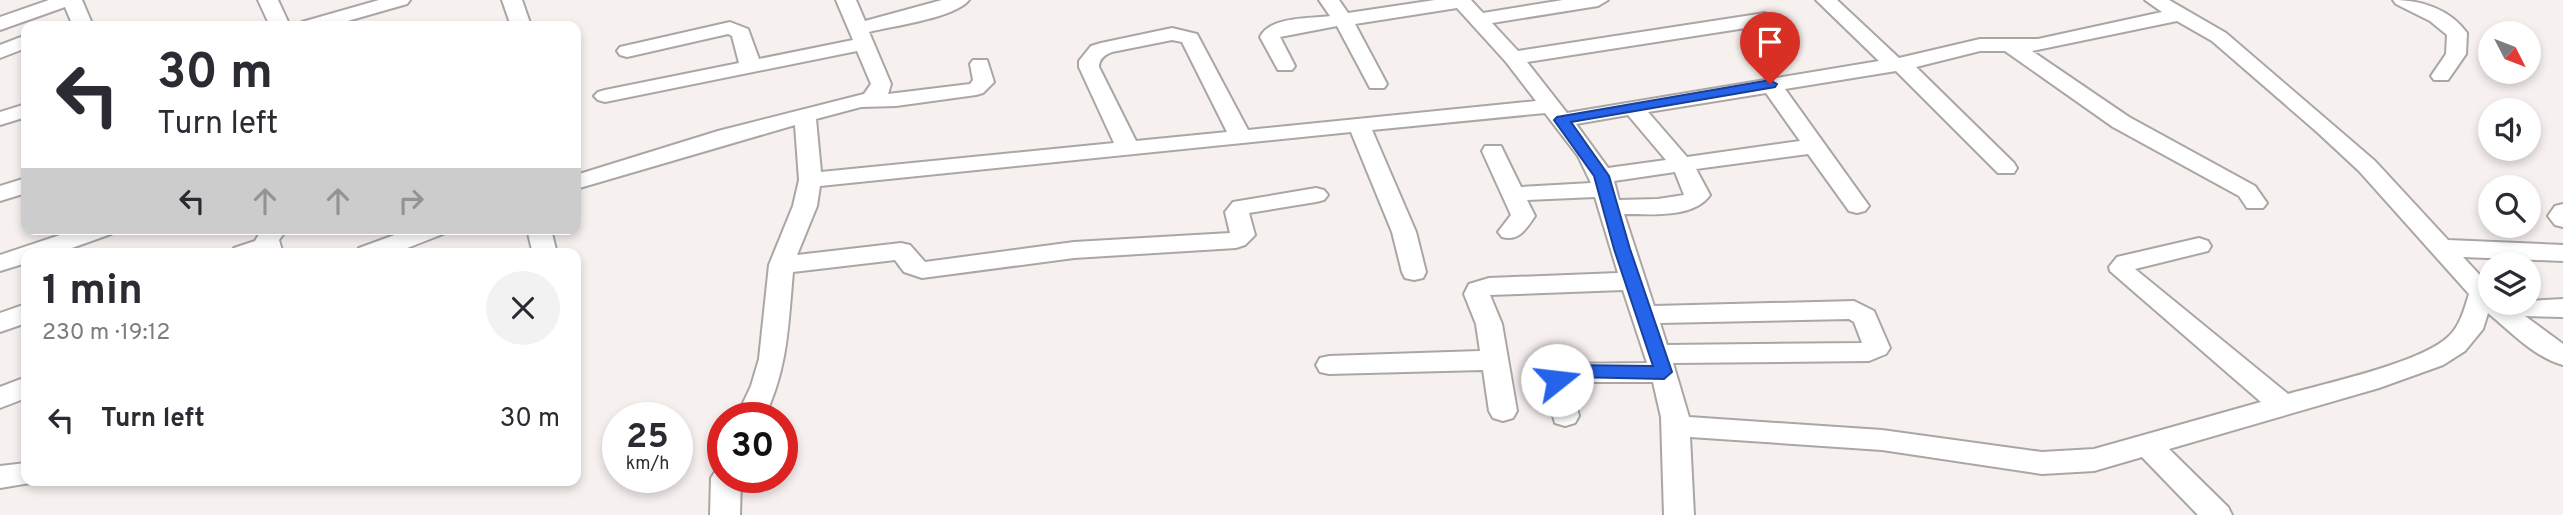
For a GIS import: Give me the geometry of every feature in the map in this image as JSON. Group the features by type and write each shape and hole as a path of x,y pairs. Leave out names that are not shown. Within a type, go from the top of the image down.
{"street":[{"path":"0,24 70,0 78,21"},
{"path":"268,0 277,21"},
{"path":"326,21 400,0"},
{"path":"512,0 519,21"},
{"path":"846,0 881,84 879,91 863,101"},
{"path":"605,96 751,68 861,37 959,0"},
{"path":"1329,0 1343,20 1377,84"},
{"path":"1478,20 1598,0"},
{"path":"1826,0 1898,64 2006,168"},
{"path":"2155,0 2219,37 2325,127 2367,166 2478,287"},
{"path":"2403,0 2437,17 2457,33 2456,54 2441,76"},
{"path":"1285,66 1271,33 1279,29 1460,1 1513,58 1555,113 1606,190 1661,363 1675,426 1679,515"},
{"path":"810,180 1359,125 1633,107 1898,64 1980,46 2038,45 2181,15"},
{"path":"1513,58 1765,19"},
{"path":"627,51 730,28 741,33 751,68"},
{"path":"1128,148 1089,67 1089,61 1098,50 1172,34 1190,38 1241,137"},
{"path":"2,60 21,45"},
{"path":"2011,46 2120,122 2248,191 2255,204"},
{"path":"581,181 863,101 896,100 976,89 984,82 980,64"},
{"path":"1770,84 1857,206"},
{"path":"1514,194 1606,190 1679,204 1695,200 1698,190 1682,164 1633,107"},
{"path":"0,119 21,112"},
{"path":"758,402 772,359 781,265 805,206 810,180 805,116"},
{"path":"1359,125 1404,232 1414,272"},
{"path":"1606,190 1682,164 1815,146"},
{"path":"1493,151 1523,216 1510,232"},
{"path":"0,194 21,187"},
{"path":"781,265 901,251 913,267 922,270 1074,250 1236,240 1243,235 1237,212 1241,207 1316,195"},
{"path":"2563,211 2560,216 2563,220"},
{"path":"46,248 85,235"},
{"path":"384,248 419,235"},
{"path":"2199,246 2126,263 2121,267 2122,271 2284,406"},
{"path":"2443,248 2563,254"},
{"path":"0,263 21,256"},
{"path":"1503,411 1489,324 1477,294 1478,290 1489,286 1634,281"},
{"path":"2541,306 2563,308"},
{"path":"1565,416 1557,380 1564,373 1661,363 1869,352 1877,348 1865,317 1854,310 1645,314"},
{"path":"0,323 21,315"},
{"path":"1675,426 1882,440 2042,463 2094,460 2369,382 2434,358 2456,345 2481,315"},
{"path":"2511,315 2557,348"},
{"path":"1329,365 1494,360"},
{"path":"0,398 21,389"},
{"path":"2149,446 2217,515"},
{"path":"0,477 21,475"},
{"path":"725,515 726,493"}],"route":[{"path":"1557,380 1558,376 1570,371 1664,372 1622,249 1601,176 1562,120 1770,84"}]}
